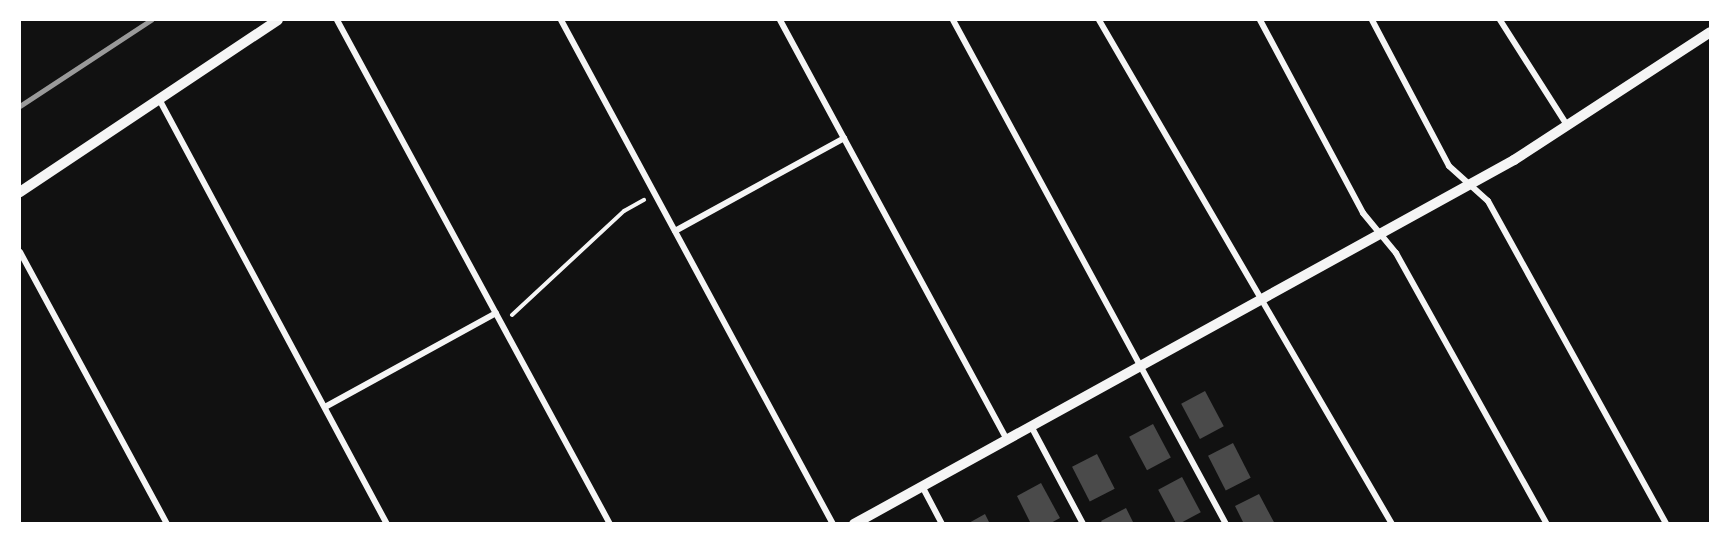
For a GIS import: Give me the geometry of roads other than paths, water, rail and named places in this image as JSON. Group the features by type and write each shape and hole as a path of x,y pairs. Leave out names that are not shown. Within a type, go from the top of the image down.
{"street":[{"path":"20,192 278,20"},
{"path":"337,20 610,524"},
{"path":"561,20 833,524"},
{"path":"780,20 1007,439"},
{"path":"953,20 1227,524"},
{"path":"1099,20 1392,524"},
{"path":"1260,20 1363,213 1396,253 1547,524"},
{"path":"1372,20 1449,166 1488,201 1666,524"},
{"path":"1500,20 1567,125"},
{"path":"854,524 1469,184 1567,125 1710,32"},
{"path":"159,98 387,524"},
{"path":"675,231 844,138"},
{"path":"20,252 167,524"},
{"path":"325,407 496,313"},
{"path":"1031,426 1083,524"},
{"path":"922,486 942,524"}],"railway":[{"path":"20,106 151,20"}]}
